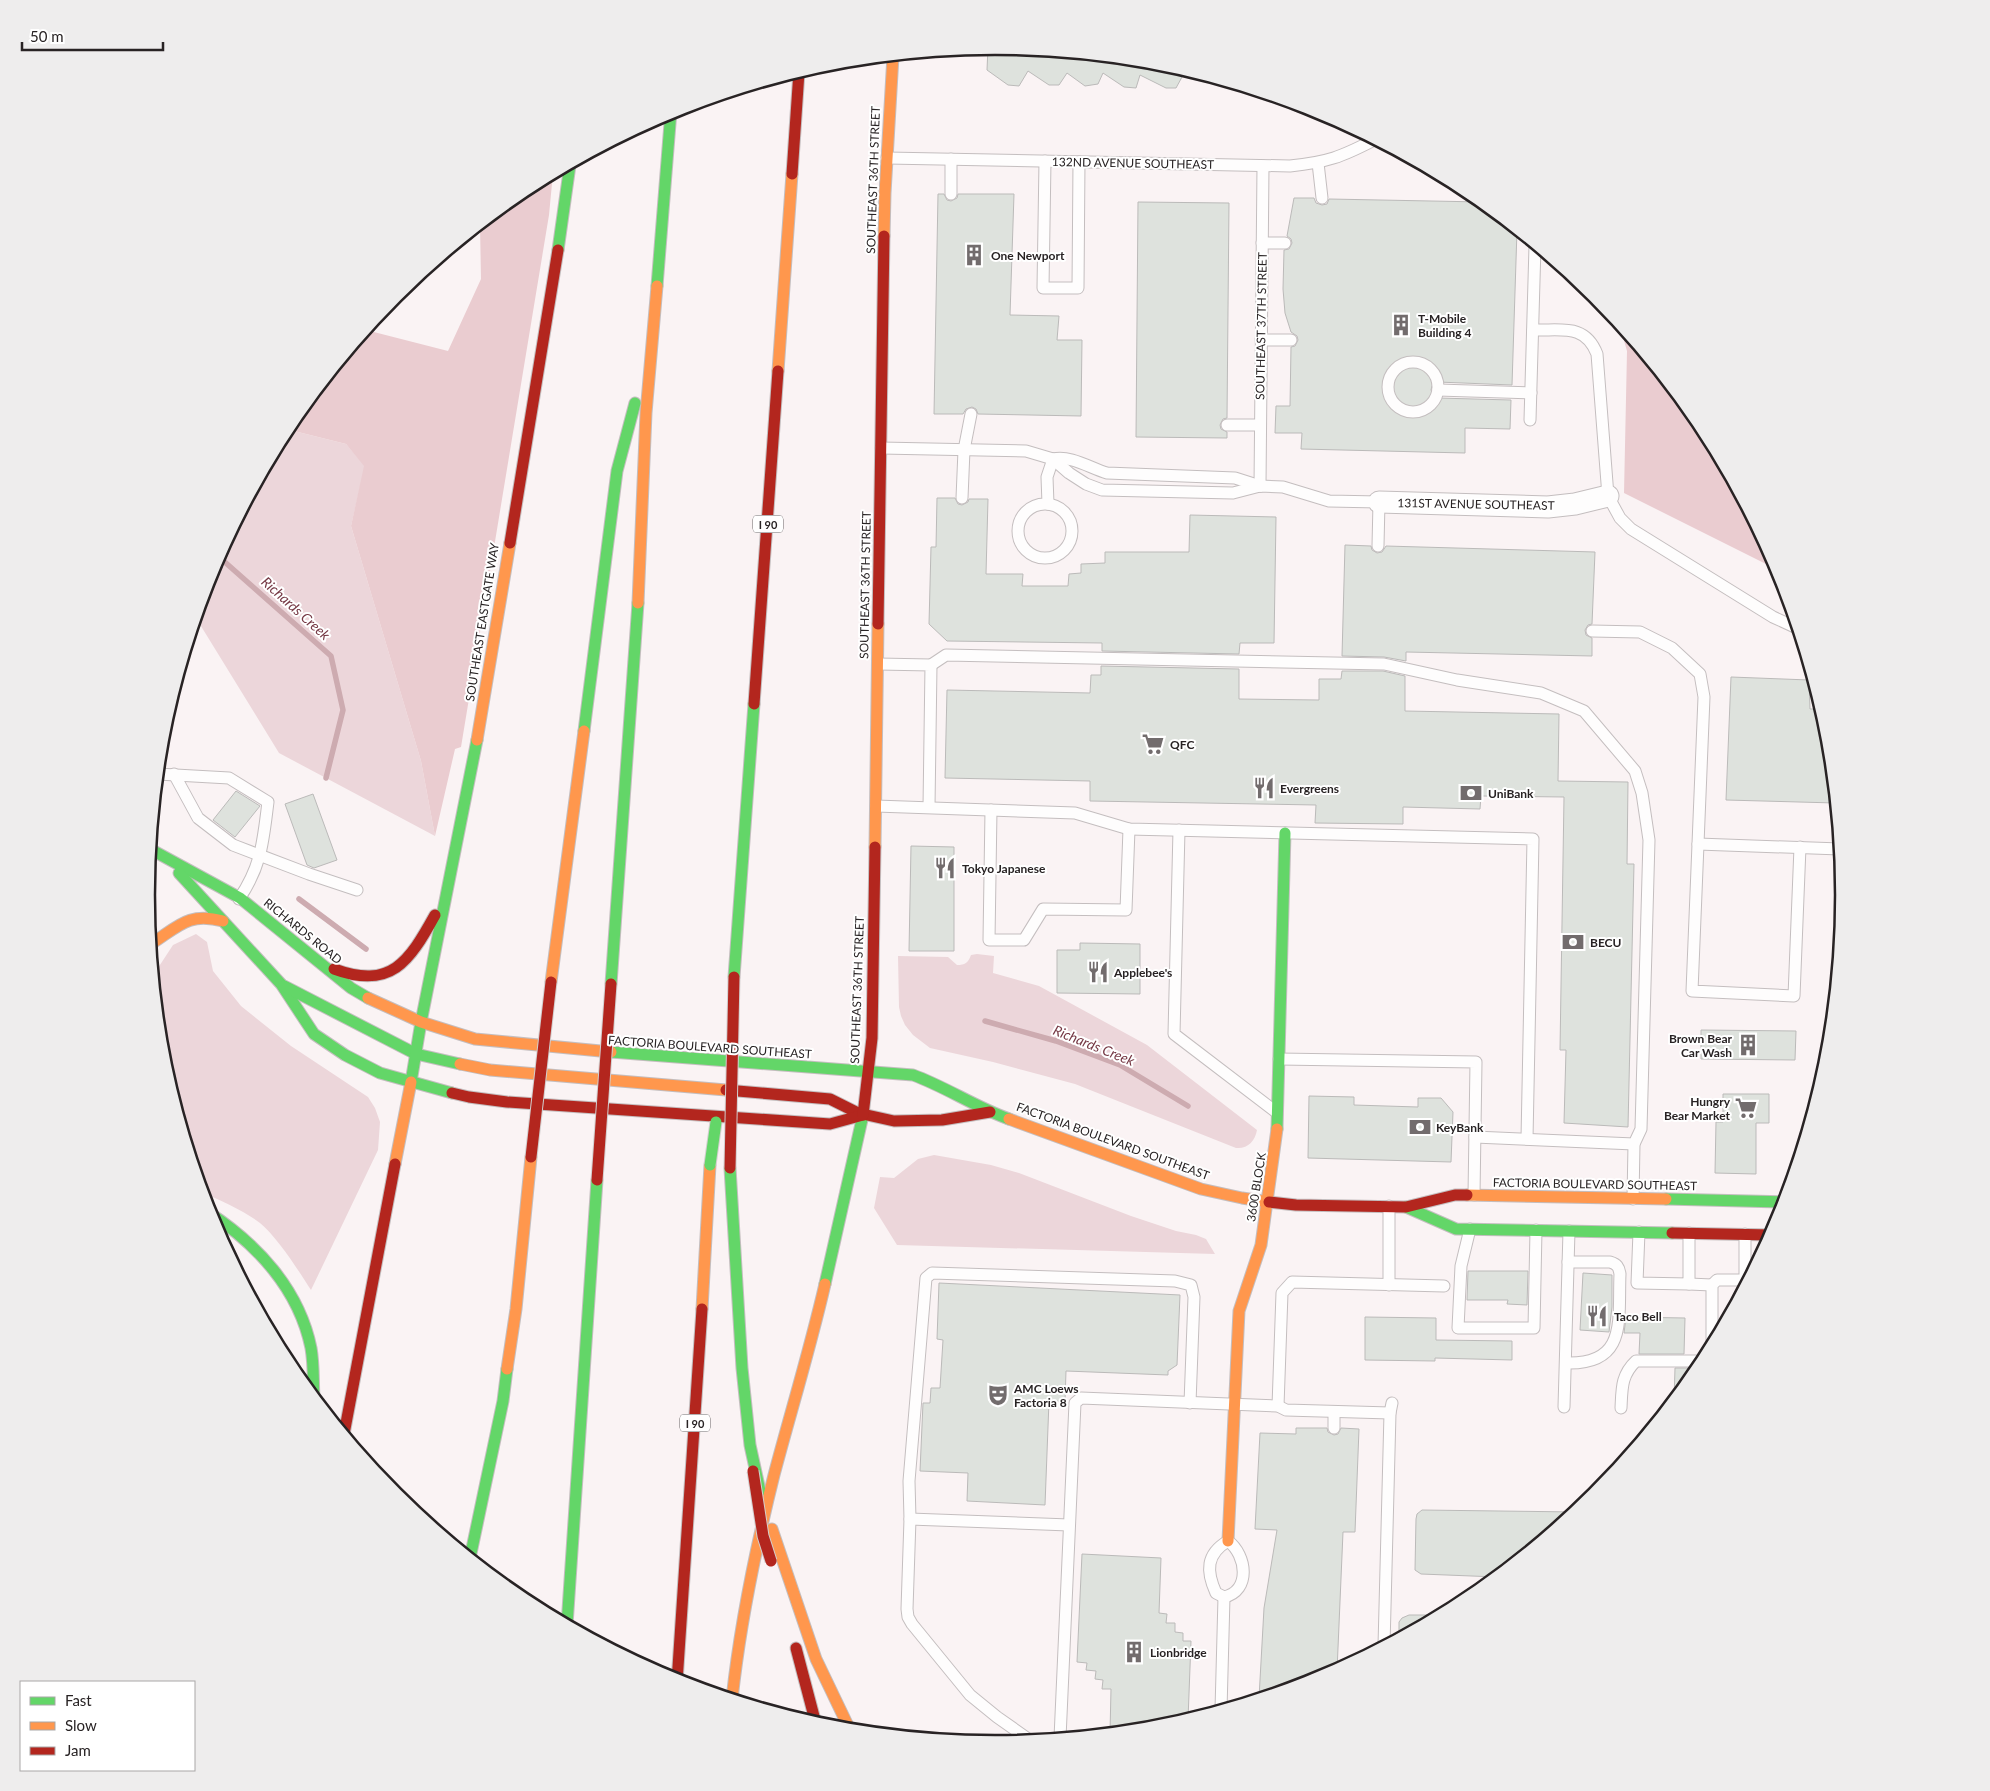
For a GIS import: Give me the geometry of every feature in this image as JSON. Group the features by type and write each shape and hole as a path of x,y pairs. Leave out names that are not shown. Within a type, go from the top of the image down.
{"main road":[{"name":"SOUTHEAST 36TH STREET","path":"733,1693 736,1661 760,1537 774,1476 814,1333 863,1115 872,1038 887,158 893,61"},
{"name":"I 90","path":"678,1674 694,1443 710,1164 734,977 756,690 791,160 798,79"},
{"path":"567,1618 596,1180 636,648 646,412 670,120"},
{"name":"SOUTHEAST EASTGATE WAY","path":"345,1428 421,1022 470,779 538,377 569,172"},
{"path":"471,1552 503,1400 516,1309 551,982 617,471 652,336"},
{"name":"3600 BLOCK","path":"1228,1541 1239,1311 1260,1244 1277,1141 1285,833"},
{"name":"RICHARDS ROAD","path":"156,853 232,909 320,962 351,988 379,1004 421,1022"},
{"name":"RICHARDS ROAD","path":"168,860 232,909 241,942 281,984 314,1034 345,1055 380,1073 411,1082"},
{"path":"320,962 338,971 364,978 388,973 412,954 448,889"},
{"path":"156,941 190,919 208,917 232,909"},
{"path":"734,977 730,1168 736,1301 753,1471 763,1536 776,1559 816,1659 846,1723"},
{"name":"RICHARDS ROAD","path":"281,984 416,1054"},
{"name":"FACTORIA BOULEVARD SOUTHEAST","path":"421,1022 475,1039 567,1050 912,1075 928,1080 990,1112 1201,1189 1268,1203 1296,1206 1406,1207 1455,1195 1633,1199 1672,1194 1778,1201"},
{"path":"416,1054 490,1070 830,1100 863,1115 902,1122 935,1122 990,1112"},
{"path":"411,1082 469,1097 507,1102 663,1114 830,1124 863,1115"},
{"name":"FACTORIA BOULEVARD SOUTHEAST","path":"1406,1207 1456,1228 1764,1234"},
{"path":"218,1218 229,1224 259,1252 282,1280 301,1315 311,1349 313,1386"},
{"path":"493,1391 516,1309"},
{"path":"775,1574 776,1559"},
{"path":"793,1636 814,1716"}],"street":[{"name":"131ST AVENUE SOUTHEAST","path":"1379,502 1548,507 1575,504 1608,496"}],"lane":[{"name":"132ND AVENUE SOUTHEAST","path":"887,158 1263,166 1318,163 1348,154 1369,143"},
{"path":"951,159 951,194"},
{"path":"1045,161 1044,288 1078,288 1079,162"},
{"path":"1318,163 1322,198"},
{"name":"SOUTHEAST 37TH STREET","path":"1260,486 1263,166"},
{"path":"1262,243 1285,243"},
{"path":"1530,420 1535,252"},
{"path":"1533,330 1573,330 1585,335 1592,342 1597,354 1608,496 1620,518 1631,529 1773,617 1791,625"},
{"path":"1261,340 1292,340"},
{"path":"1416,362 1425,365 1433,372 1437,380 1438,390 1435,400 1428,407 1420,412 1410,412 1400,409 1393,403 1388,394 1388,384 1391,375 1397,368 1406,363 1416,362"},
{"path":"1438,390 1531,393"},
{"path":"962,498 964,450 971,414"},
{"path":"1227,425 1260,425"},
{"name":"131ST AVENUE SOUTHEAST","path":"881,448 1026,451 1053,459 1069,474 1086,484 1102,490 1233,493 1260,486"},
{"name":"131ST AVENUE SOUTHEAST","path":"1053,459 1060,457 1073,460 1107,473 1235,478 1260,486 1283,487 1329,501 1379,502"},
{"path":"1048,504 1047,477 1053,459"},
{"path":"1378,546 1379,502"},
{"path":"1038,504 1048,504 1064,511 1072,527 1072,536 1070,544 1057,556 1048,559 1030,555 1019,541 1018,531 1023,514 1038,504"},
{"path":"1592,631 1640,632 1672,648 1700,674 1704,697 1692,991 1794,996 1800,847"},
{"path":"878,664 931,665 946,655 1384,664 1457,680 1541,693 1584,710 1635,770 1642,794 1648,840 1641,1129 1634,1144 1633,1199"},
{"path":"928,807 931,665"},
{"path":"164,774 229,778 268,802 261,856 250,881 232,909"},
{"path":"174,774 198,818 233,845 357,890"},
{"path":"876,806 1075,813 1128,829 1533,839 1527,1138"},
{"path":"991,810 989,940 1024,940 1043,908 1126,910 1128,829"},
{"path":"1179,830 1174,1034 1278,1114"},
{"path":"1698,844 1834,849"},
{"path":"1279,1059 1476,1062 1474,1195"},
{"path":"1475,1137 1634,1144"},
{"path":"1389,1206 1389,1285"},
{"path":"1470,1229 1460,1266 1458,1328 1534,1328 1536,1230"},
{"path":"1564,1407 1569,1231"},
{"path":"1638,1232 1637,1283 1712,1285"},
{"path":"1689,1233 1689,1284"},
{"path":"1745,1234 1745,1275"},
{"path":"1566,1364 1581,1364 1594,1361 1610,1348 1617,1332 1620,1274 1619,1268 1615,1263 1568,1262"},
{"path":"1022,1735 997,1718 970,1695 908,1617 909,1481 926,1278 932,1273 1175,1281 1191,1285 1194,1297 1190,1403"},
{"path":"1712,1333 1712,1285 1717,1280 1742,1280"},
{"path":"1278,1406 1282,1293 1292,1282 1444,1286"},
{"path":"1621,1408 1624,1374 1636,1361 1695,1361"},
{"path":"1060,1733 1075,1403 1081,1398 1278,1406 1286,1410 1334,1412 1391,1408 1384,1640"},
{"path":"1334,1412 1334,1428"},
{"path":"910,1518 1069,1525"},
{"path":"1228,1541 1236,1547 1241,1555 1243,1565 1239,1587 1233,1595 1224,1597 1216,1593 1209,1574 1213,1554 1228,1541"},
{"path":"1221,1704 1224,1597"}],"shaded area":[{"path":"552,182 549,215 461,747 455,749 435,836 421,761 351,526 364,466 346,444 295,431 328,384 372,332 448,351 481,279 480,231"},
{"path":"1623,337 1662,384 1694,429 1723,475 1768,565 1624,493 1627,351"},
{"path":"295,431 346,444 365,466 351,526 421,761 435,836 279,753 199,624 218,574 241,524 267,475"},
{"path":"196,934 207,942 213,971 241,1006 291,1046 368,1097 375,1108 380,1122 378,1150 311,1290 267,1229 232,1206 210,1197 183,1113 162,1005 158,968 173,945"},
{"path":"971,955 994,956 993,973 1039,986 1147,1045 1257,1130 1253,1141 1247,1146 1236,1148 1075,1084 993,1062 930,1048 913,1035 901,1016 899,1007 898,956 948,957 957,965 962,965 969,960"},
{"path":"934,1155 991,1165 1019,1173 1131,1216 1176,1231 1196,1235 1206,1239 1215,1254 897,1245 874,1208 880,1177 894,1178 918,1159"}],"building":[{"path":"988,55 995,55 1105,62 1182,77 1176,88 1166,88 1140,75 1136,88 1124,87 1103,73 1098,84 1085,86 1067,73 1059,85 1049,85 1028,71 1019,86 1008,85 987,70"},
{"name":"One Newport","path":"938,194 944,194 947,200 951,201 957,198 958,194 1014,194 1010,315 1059,316 1057,340 1082,340 1081,416 978,414 976,409 972,407 966,409 963,414 934,414"},
{"name":"T-Mobile Building 4","path":"1294,198 1314,198 1316,203 1322,205 1327,204 1329,199 1469,202 1517,237 1512,385 1438,382 1432,386 1431,390 1434,396 1438,398 1511,400 1510,429 1465,428 1465,453 1301,449 1302,433 1275,433 1276,406 1290,406 1291,347 1295,346 1298,340 1297,336 1291,332 1285,313 1283,289 1284,250 1289,249 1292,243 1291,239 1287,236"},
{"path":"1138,202 1229,203 1227,418 1223,419 1220,425 1221,429 1227,432 1227,438 1136,437"},
{"path":"937,498 955,498 958,504 962,505 968,502 969,499 988,499 986,574 1023,574 1022,586 1068,586 1069,574 1081,573 1081,564 1105,563 1105,552 1189,552 1190,515 1276,517 1274,643 1240,643 1239,654 1102,651 1102,643 947,641 929,624 931,547 936,547"},
{"path":"1345,545 1371,546 1372,550 1377,553 1382,552 1386,546 1595,552 1592,624 1588,625 1585,630 1586,635 1592,638 1592,656 1406,652 1406,661 1384,657 1342,656"},
{"path":"1101,666 1239,669 1239,699 1319,700 1319,679 1341,679 1342,671 1383,671 1405,676 1405,711 1559,714 1558,781 1628,782 1627,864 1634,864 1628,1127 1564,1123 1566,1050 1560,1050 1564,797 1481,796 1480,809 1403,807 1403,824 1315,823 1316,805 1090,801 1090,781 945,778 947,690 1090,693 1091,675 1101,675"},
{"path":"1731,677 1807,680 1810,709 1814,709 1819,732 1830,803 1726,800"},
{"path":"236,791 260,806 235,837 213,820"},
{"path":"313,794 337,860 314,868 307,865 285,804"},
{"path":"911,846 954,847 954,951 909,951"},
{"name":"Applebee's","path":"1080,943 1140,944 1140,994 1057,993 1057,950 1080,950"},
{"name":"Brown Bear Car Wash","path":"1701,1030 1796,1031 1795,1060 1701,1059"},
{"path":"1723,1094 1769,1094 1769,1123 1756,1123 1756,1174 1715,1173 1716,1122 1723,1122"},
{"path":"1309,1096 1354,1097 1354,1105 1418,1107 1418,1098 1441,1098 1453,1112 1451,1162 1308,1158"},
{"path":"1468,1271 1528,1271 1527,1305 1507,1304 1508,1300 1467,1300"},
{"name":"Taco Bell","path":"1583,1273 1612,1275 1612,1307 1609,1332 1580,1330"},
{"name":"AMC Loews Factoria 8","path":"939,1283 1180,1295 1177,1365 1168,1371 1168,1375 1066,1371 1065,1401 1049,1401 1045,1505 967,1501 968,1473 920,1471 923,1403 930,1403 931,1388 940,1388 943,1340 937,1339"},
{"path":"1365,1317 1436,1318 1436,1340 1512,1341 1512,1360 1435,1358 1435,1361 1365,1360"},
{"path":"1626,1317 1685,1318 1684,1354 1639,1354 1640,1333 1624,1333"},
{"path":"1675,1368 1690,1368 1674,1390"},
{"path":"1296,1428 1327,1428 1328,1432 1334,1435 1338,1434 1341,1428 1359,1429 1355,1532 1343,1532 1337,1663 1259,1693 1264,1608 1277,1530 1255,1529 1260,1433 1296,1434"},
{"path":"1422,1510 1565,1512 1507,1562 1486,1577 1421,1574 1415,1570 1417,1514"},
{"name":"Lionbridge","path":"1082,1554 1161,1558 1159,1613 1167,1614 1166,1623 1175,1623 1175,1632 1183,1633 1183,1641 1191,1641 1188,1713 1110,1728 1111,1689 1102,1689 1103,1680 1095,1679 1096,1671 1086,1670 1087,1663 1077,1662"},
{"path":"1409,1615 1428,1615 1399,1632 1399,1622 1402,1618"}],"waterway":[{"name":"Richards Creek","path":"224,561 331,656 343,710 326,778"},
{"name":"Richards Creek","path":"299,899 366,949"},
{"name":"Richards Creek","path":"985,1021 1056,1041 1120,1065 1188,1106"}],"traffic: fast":[{"path":"657,286 670,120"},
{"path":"558,250 569,172"},
{"path":"584,731 617,471 635,403"},
{"path":"611,984 638,603"},
{"path":"734,977 754,704"},
{"path":"411,1082 421,1022 477,740"},
{"path":"1277,1129 1285,833"},
{"path":"156,852 240,898 351,988 368,998"},
{"path":"179,873 281,984 314,1034 345,1055 380,1073 452,1093"},
{"path":"284,986 416,1054 460,1064"},
{"path":"611,1052 913,1075 1009,1119"},
{"path":"825,1284 863,1115"},
{"path":"710,1165 716,1122"},
{"path":"730,1168 742,1368 750,1445 760,1491"},
{"path":"567,1618 597,1180"},
{"path":"1666,1199 1778,1202"},
{"path":"1406,1207 1456,1229 1672,1233"},
{"path":"220,1220 243,1238 259,1254 286,1287 297,1306 311,1348 314,1387"},
{"path":"471,1552 503,1401 507,1369"}],"traffic: slow":[{"path":"884,236 893,61"},
{"path":"778,371 792,174"},
{"path":"638,603 646,413 657,286"},
{"path":"477,740 510,543"},
{"path":"875,847 878,624"},
{"path":"551,982 584,731"},
{"path":"156,941 184,922 201,918 223,921"},
{"path":"368,998 421,1022 475,1039 611,1052"},
{"path":"460,1064 490,1070 726,1090"},
{"path":"395,1164 411,1082"},
{"path":"1009,1119 1201,1189 1269,1202"},
{"path":"1228,1541 1239,1311 1261,1245 1277,1129"},
{"path":"507,1369 516,1309 531,1157"},
{"path":"702,1309 710,1165"},
{"path":"1467,1195 1666,1199"},
{"path":"733,1693 749,1586 761,1530 825,1284"},
{"path":"772,1529 816,1659 846,1723"}],"traffic: jam":[{"path":"792,174 799,79"},
{"path":"878,624 884,236"},
{"path":"510,543 558,250"},
{"path":"754,704 778,371"},
{"path":"863,1115 872,1038 875,847"},
{"path":"334,969 354,975 370,976 384,974 396,968 416,946 435,915"},
{"path":"730,1168 734,977"},
{"path":"531,1157 551,982"},
{"path":"597,1180 611,984"},
{"path":"726,1090 830,1099 858,1113 894,1121 942,1120 990,1112"},
{"path":"452,1093 507,1102 830,1124 863,1115"},
{"path":"345,1428 395,1164"},
{"path":"1269,1202 1296,1205 1406,1207 1455,1195 1467,1195"},
{"path":"1672,1233 1764,1235"},
{"path":"678,1674 702,1309"},
{"path":"753,1471 763,1536 771,1561"},
{"path":"796,1648 814,1716"}],"place":[{"name":"One Newport","path":"974,255"},
{"name":"T-Mobile Building 4","path":"1401,325"},
{"name":"QFC","path":"1153,744"},
{"name":"Evergreens","path":"1264,788"},
{"name":"UniBank","path":"1471,793"},
{"name":"Tokyo Japanese","path":"945,868"},
{"name":"BECU","path":"1573,942"},
{"name":"Applebee's","path":"1098,972"},
{"name":"Brown Bear Car Wash","path":"1748,1045"},
{"name":"Hungry Bear Market","path":"1746,1108"},
{"name":"KeyBank","path":"1420,1127"},
{"name":"Taco Bell","path":"1597,1316"},
{"name":"AMC Loews Factoria 8","path":"998,1395"},
{"name":"Lionbridge","path":"1134,1652"}]}
